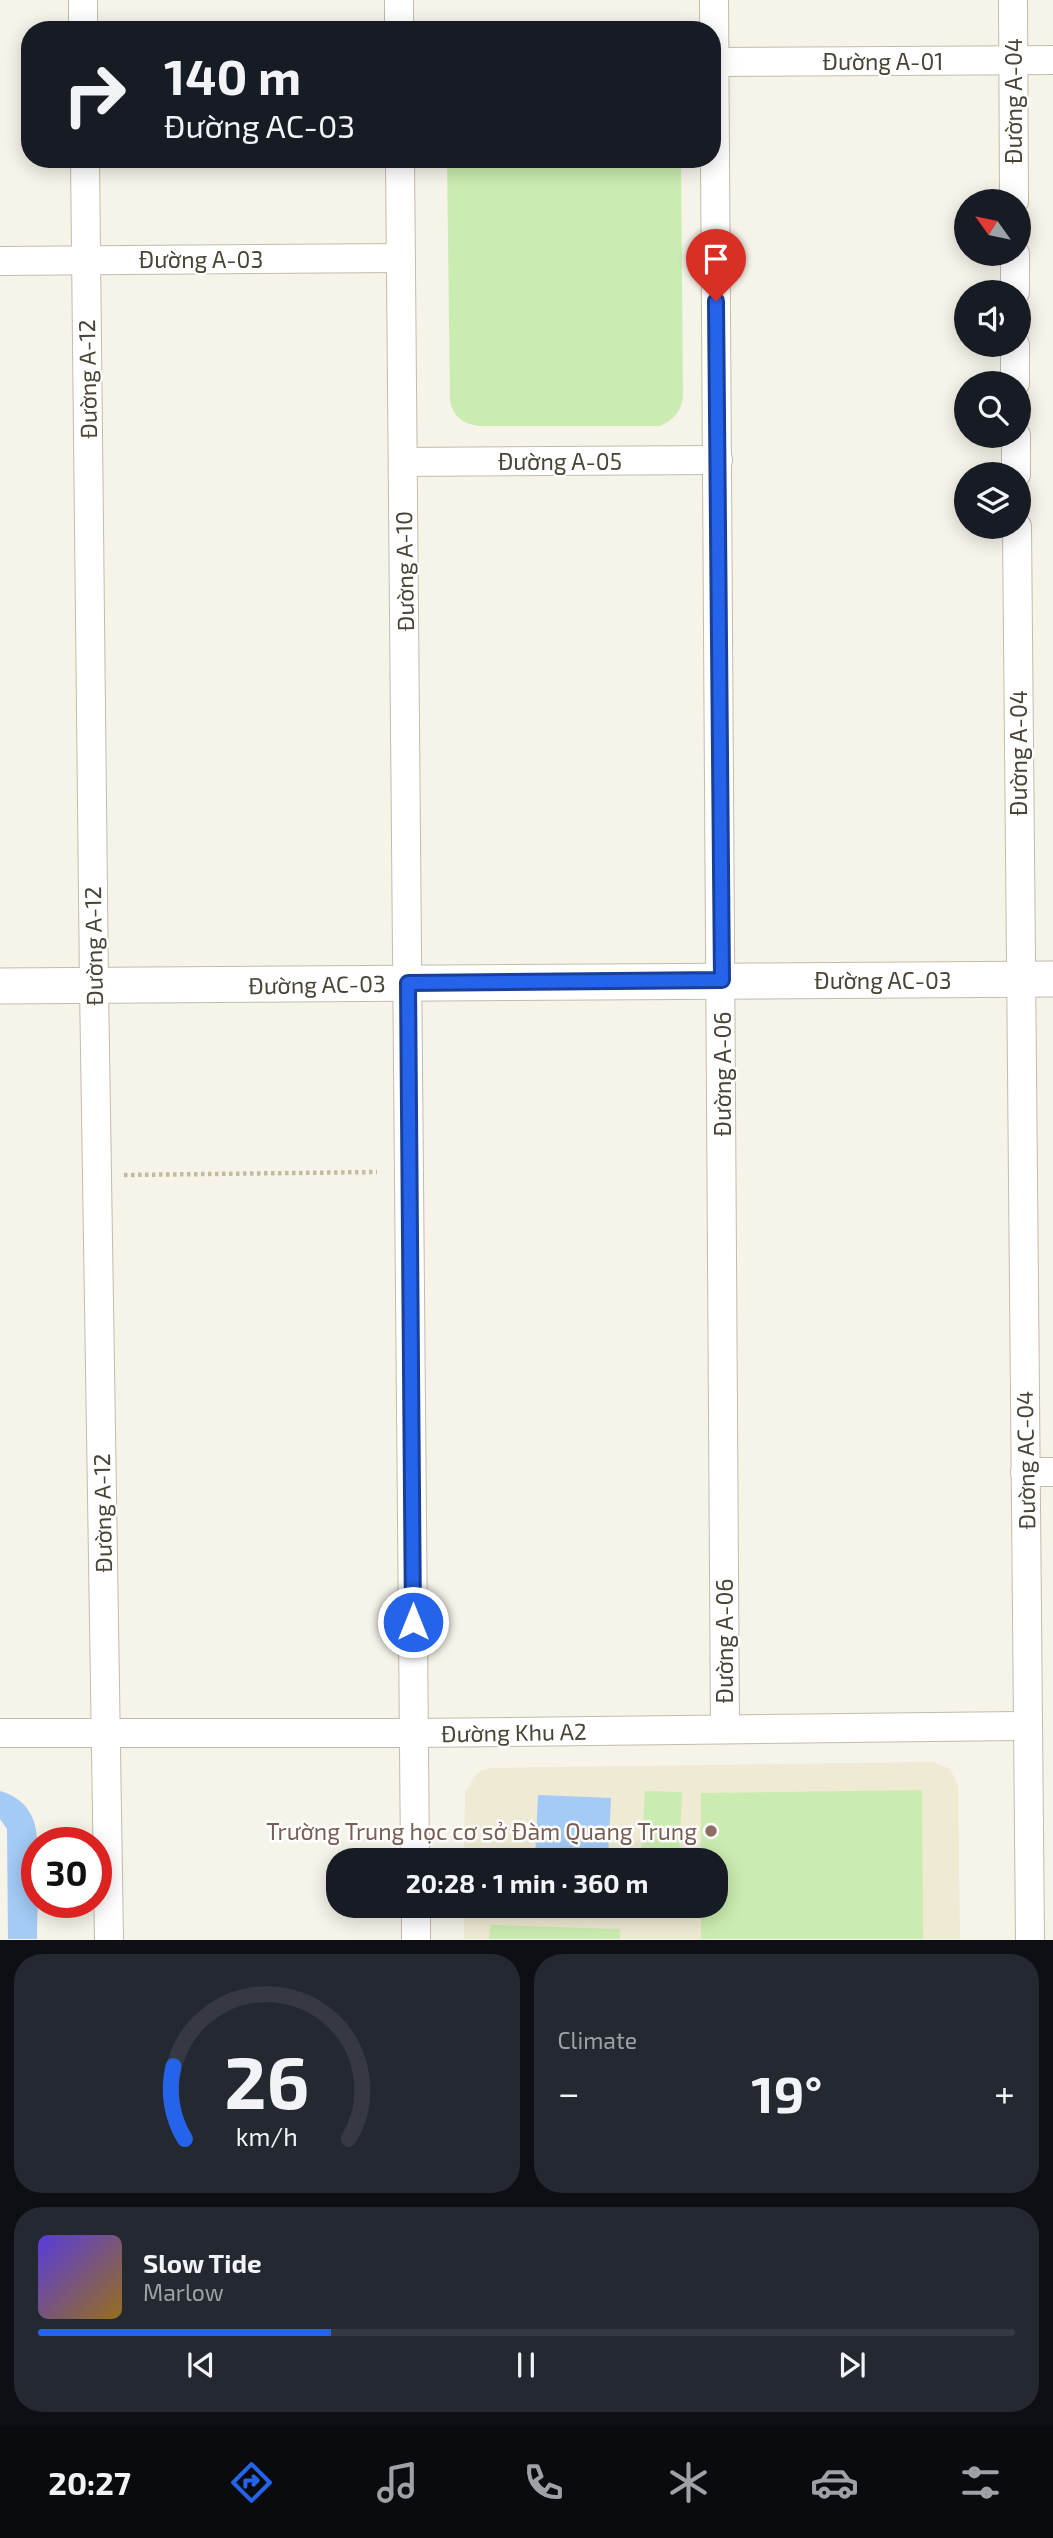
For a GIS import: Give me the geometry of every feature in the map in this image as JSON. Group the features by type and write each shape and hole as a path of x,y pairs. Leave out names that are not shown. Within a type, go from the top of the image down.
{"street":[{"path":"83,0 83,21"},
{"path":"399,0 399,21"},
{"name":"Đường A-06","path":"714,0 714,21"},
{"name":"Đường A-04","path":"1013,0 1014,189"},
{"name":"Đường A-01","path":"721,62 1053,60"},
{"name":"Đường A-12","path":"85,168 94,986 109,1940"},
{"name":"Đường A-10","path":"400,168 415,1848"},
{"name":"Đường A-06","path":"714,168 722,980 724,1729"},
{"name":"Đường A-03","path":"0,261 401,258"},
{"name":"Đường A-05","path":"403,462 718,460"},
{"name":"Đường A-04","path":"1018,539 1037,979"},
{"name":"Đường AC-03","path":"0,986 1037,979"},
{"name":"Đường AC-04","path":"1030,1940 1025,1472 1037,979"},
{"path":"1025,1472 1053,1472"},
{"name":"Đường Khu A2","path":"0,1733 414,1734 1028,1726"},
{"path":"416,1918 416,1940"}],"path":[{"path":"123,1175 377,1172"}],"shaded area":[{"name":"Trường Trung học cơ sở Đàm Quang Trung","path":"933,1762 950,1769 958,1785 960,1939 464,1939 464,1918 728,1918 728,1848 464,1848 465,1793 475,1776 482,1770"}],"green space":[{"path":"447,168 681,168 683,396 679,411 673,418 660,426 479,426 464,421 457,415 450,401"},
{"path":"922,1790 923,1939 701,1939 701,1918 728,1918 728,1848 701,1848 701,1793"},
{"path":"645,1791 682,1792 679,1848 642,1848"},
{"path":"490,1925 620,1929 620,1939 489,1939"}],"water":[{"path":"0,1791 24,1805 33,1819 35,1827 21,1827 21,1918 37,1918 37,1939 8,1939 7,1829 0,1819"},
{"path":"538,1795 611,1798 609,1848 536,1848"}],"place":[{"name":"Trường Trung học cơ sở Đàm Quang Trung","path":"711,1831"}],"route":[{"path":"413,1622 408,983 722,980 716,301"}]}
